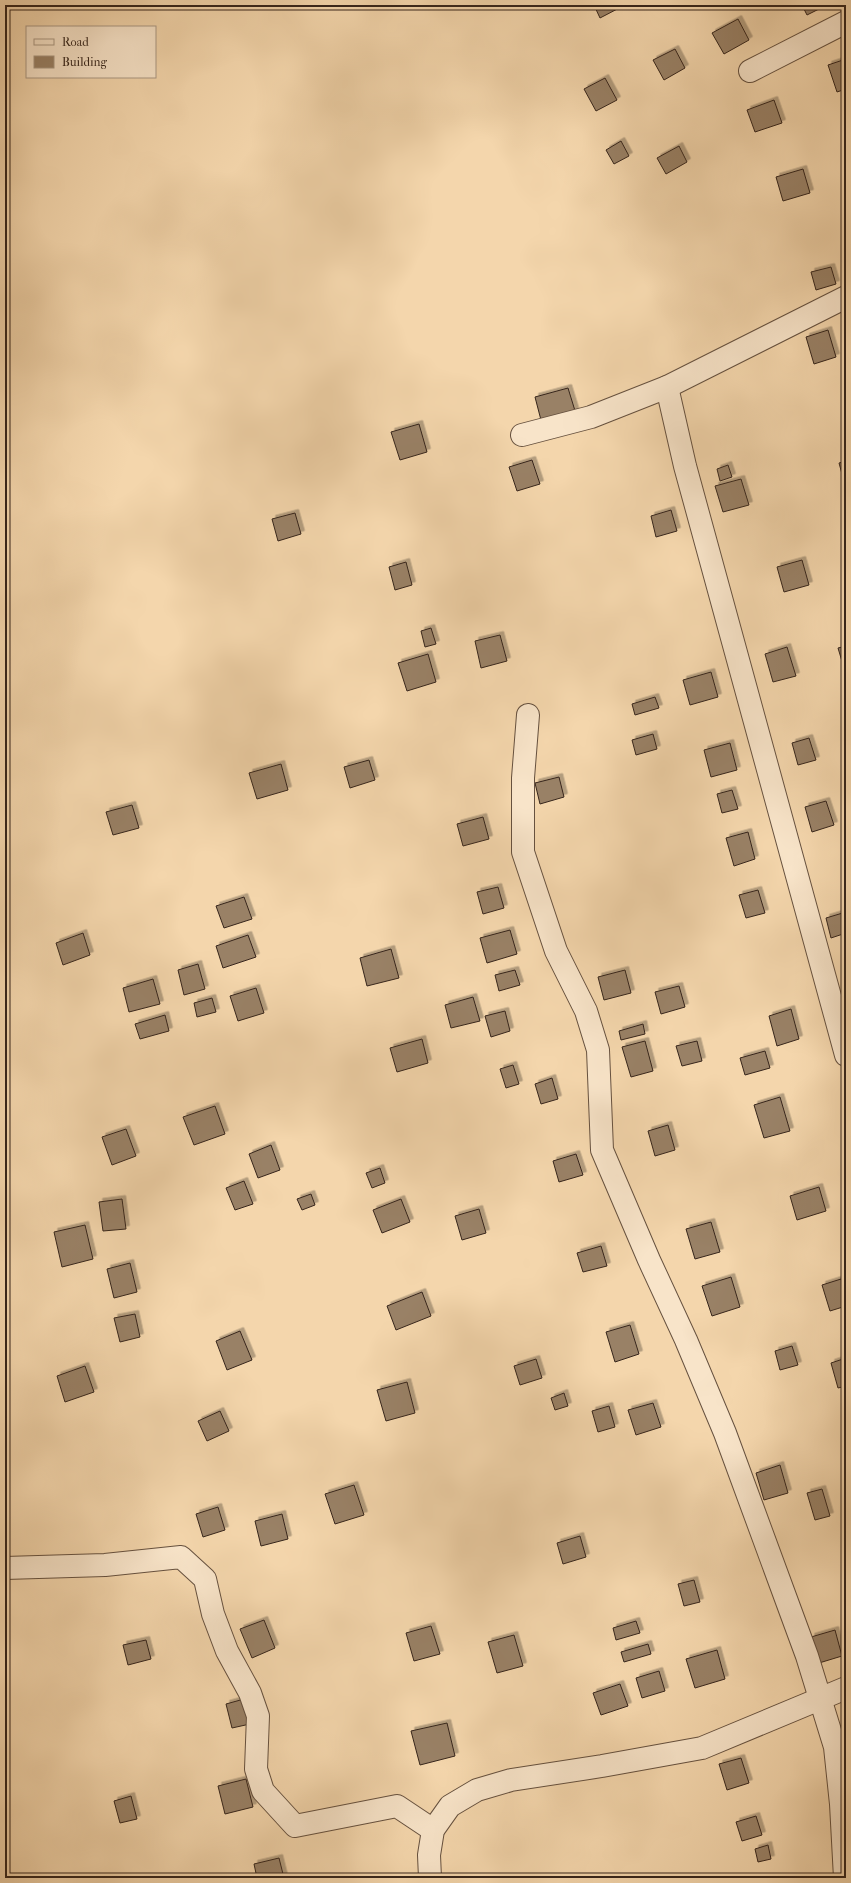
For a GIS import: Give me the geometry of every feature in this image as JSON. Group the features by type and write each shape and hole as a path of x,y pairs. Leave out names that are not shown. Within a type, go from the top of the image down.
{"street":[{"path":"750,71 846,22"},
{"path":"522,435 591,417 667,387 846,297"},
{"path":"667,387 687,474 846,1055"},
{"path":"528,715 522,778 523,852 556,950 586,1011 598,1050 602,1150 646,1253 686,1340 725,1433 807,1656 835,1747 841,1804 845,1878"},
{"path":"5,1568 105,1564 181,1557 205,1579 213,1614 228,1651 250,1693 258,1716 256,1769 264,1791 279,1810 296,1826 380,1808 397,1806 433,1830"},
{"path":"430,1878 429,1855 433,1830 450,1806 477,1790 511,1780 602,1766 702,1748 846,1688"}],"building":[{"path":"594,5 622,5 623,6 600,18"},
{"path":"802,5 827,5 807,15"},
{"path":"738,19 749,40 724,54 712,33"},
{"path":"675,49 685,68 664,80 653,60"},
{"path":"846,59 846,89 837,92 828,65"},
{"path":"605,78 617,100 596,111 584,89"},
{"path":"774,100 782,123 755,132 747,110"},
{"path":"621,141 629,156 614,164 606,150"},
{"path":"679,146 687,162 666,174 657,158"},
{"path":"803,169 810,193 783,201 776,177"},
{"path":"831,267 836,284 816,290 811,272"},
{"path":"828,330 836,357 814,364 806,337"},
{"path":"568,388 576,414 542,424 535,397"},
{"path":"419,424 427,452 400,460 391,432"},
{"path":"532,460 540,484 517,491 509,467"},
{"path":"846,461 846,485 845,485 839,463"},
{"path":"728,465 732,477 720,481 717,469"},
{"path":"741,479 749,505 723,512 715,486"},
{"path":"671,510 677,531 656,537 651,516"},
{"path":"295,513 301,534 278,541 272,519"},
{"path":"802,560 809,585 784,592 777,567"},
{"path":"406,562 412,585 395,590 389,567"},
{"path":"431,628 436,644 425,647 421,631"},
{"path":"500,635 507,661 481,668 475,641"},
{"path":"846,646 846,667 844,668 838,648"},
{"path":"787,647 796,676 773,682 765,654"},
{"path":"428,654 436,682 407,691 398,663"},
{"path":"711,672 718,697 690,705 683,680"},
{"path":"655,697 659,708 635,715 632,704"},
{"path":"653,734 657,749 636,755 632,740"},
{"path":"809,738 816,760 798,765 792,743"},
{"path":"730,743 737,770 711,777 704,750"},
{"path":"369,760 375,780 350,788 344,767"},
{"path":"281,764 288,790 257,799 249,773"},
{"path":"559,777 564,797 540,804 535,783"},
{"path":"732,790 738,809 722,813 717,794"},
{"path":"826,801 834,825 812,832 805,807"},
{"path":"132,805 139,828 113,835 106,812"},
{"path":"483,817 489,839 463,846 457,824"},
{"path":"748,832 755,859 734,866 726,838"},
{"path":"498,887 504,908 483,914 477,892"},
{"path":"758,890 765,913 746,918 739,895"},
{"path":"244,897 252,919 224,928 216,906"},
{"path":"846,912 846,933 831,938 826,918"},
{"path":"510,930 517,954 487,963 480,938"},
{"path":"83,933 90,955 63,965 56,943"},
{"path":"248,935 256,957 223,968 216,946"},
{"path":"391,949 399,978 367,986 360,958"},
{"path":"198,964 205,989 184,995 178,970"},
{"path":"515,970 520,985 499,991 495,975"},
{"path":"625,970 631,993 604,1000 598,977"},
{"path":"153,979 160,1004 129,1012 123,988"},
{"path":"679,986 685,1007 661,1014 655,992"},
{"path":"256,988 264,1013 238,1021 230,996"},
{"path":"473,997 480,1021 451,1028 445,1005"},
{"path":"212,998 216,1012 197,1017 194,1003"},
{"path":"791,1009 799,1039 777,1046 769,1016"},
{"path":"505,1011 510,1031 491,1037 485,1016"},
{"path":"165,1015 169,1031 140,1039 135,1024"},
{"path":"643,1024 645,1034 621,1040 619,1031"},
{"path":"422,1039 428,1063 397,1072 390,1048"},
{"path":"645,1041 653,1071 631,1077 622,1047"},
{"path":"697,1041 702,1061 682,1066 676,1046"},
{"path":"765,1051 770,1068 745,1075 740,1058"},
{"path":"513,1065 519,1084 506,1088 500,1069"},
{"path":"552,1078 558,1099 541,1104 535,1084"},
{"path":"780,1097 790,1131 764,1138 754,1105"},
{"path":"215,1106 225,1134 194,1145 183,1117"},
{"path":"668,1125 675,1150 655,1156 648,1131"},
{"path":"126,1129 136,1156 112,1165 102,1137"},
{"path":"271,1145 280,1170 258,1178 249,1154"},
{"path":"576,1154 583,1175 559,1182 553,1161"},
{"path":"380,1168 385,1183 372,1188 366,1173"},
{"path":"244,1181 253,1204 235,1210 226,1188"},
{"path":"819,1187 826,1211 797,1220 790,1196"},
{"path":"311,1194 315,1205 302,1210 297,1199"},
{"path":"122,1199 126,1229 103,1231 99,1202"},
{"path":"401,1199 410,1222 382,1233 373,1210"},
{"path":"479,1209 486,1233 462,1240 455,1216"},
{"path":"711,1222 720,1252 695,1259 686,1229"},
{"path":"85,1225 93,1259 62,1267 54,1232"},
{"path":"601,1246 607,1266 583,1272 577,1253"},
{"path":"130,1263 137,1292 114,1298 107,1269"},
{"path":"731,1277 740,1307 712,1316 702,1286"},
{"path":"841,1279 846,1296 846,1306 830,1311 822,1285"},
{"path":"422,1292 431,1316 396,1330 387,1306"},
{"path":"135,1314 140,1337 120,1342 114,1318"},
{"path":"630,1325 639,1354 615,1362 606,1332"},
{"path":"240,1331 252,1360 227,1370 216,1341"},
{"path":"792,1346 798,1365 780,1370 775,1351"},
{"path":"846,1358 846,1386 838,1388 831,1363"},
{"path":"536,1359 542,1378 520,1385 514,1366"},
{"path":"85,1366 94,1392 65,1402 57,1376"},
{"path":"407,1382 415,1413 386,1421 377,1390"},
{"path":"564,1393 568,1406 555,1410 551,1398"},
{"path":"653,1403 661,1427 636,1435 628,1410"},
{"path":"609,1406 615,1427 598,1432 592,1411"},
{"path":"220,1411 229,1431 207,1441 198,1421"},
{"path":"780,1465 788,1493 764,1500 756,1473"},
{"path":"354,1485 364,1515 335,1524 325,1494"},
{"path":"822,1489 830,1516 815,1520 807,1493"},
{"path":"218,1507 225,1530 203,1537 196,1514"},
{"path":"282,1514 288,1539 261,1546 255,1521"},
{"path":"580,1536 586,1557 563,1564 557,1543"},
{"path":"694,1580 700,1602 684,1606 678,1584"},
{"path":"264,1620 275,1648 252,1658 240,1629"},
{"path":"636,1621 640,1633 616,1640 613,1628"},
{"path":"431,1626 440,1654 414,1661 406,1633"},
{"path":"835,1630 842,1656 819,1663 811,1637"},
{"path":"514,1635 523,1666 497,1673 488,1642"},
{"path":"146,1640 151,1659 128,1665 123,1645"},
{"path":"648,1644 651,1654 624,1662 621,1652"},
{"path":"717,1650 725,1679 695,1688 686,1659"},
{"path":"659,1671 665,1691 642,1698 636,1678"},
{"path":"620,1684 628,1706 601,1715 593,1693"},
{"path":"244,1699 250,1724 232,1728 226,1704"},
{"path":"447,1723 455,1756 420,1765 411,1731"},
{"path":"741,1758 749,1783 727,1790 719,1764"},
{"path":"246,1779 253,1807 225,1814 218,1786"},
{"path":"131,1796 137,1819 120,1823 114,1801"},
{"path":"756,1816 762,1835 742,1841 736,1822"},
{"path":"768,1845 771,1859 758,1862 755,1849"},
{"path":"279,1858 284,1878 257,1878 254,1864"}]}
